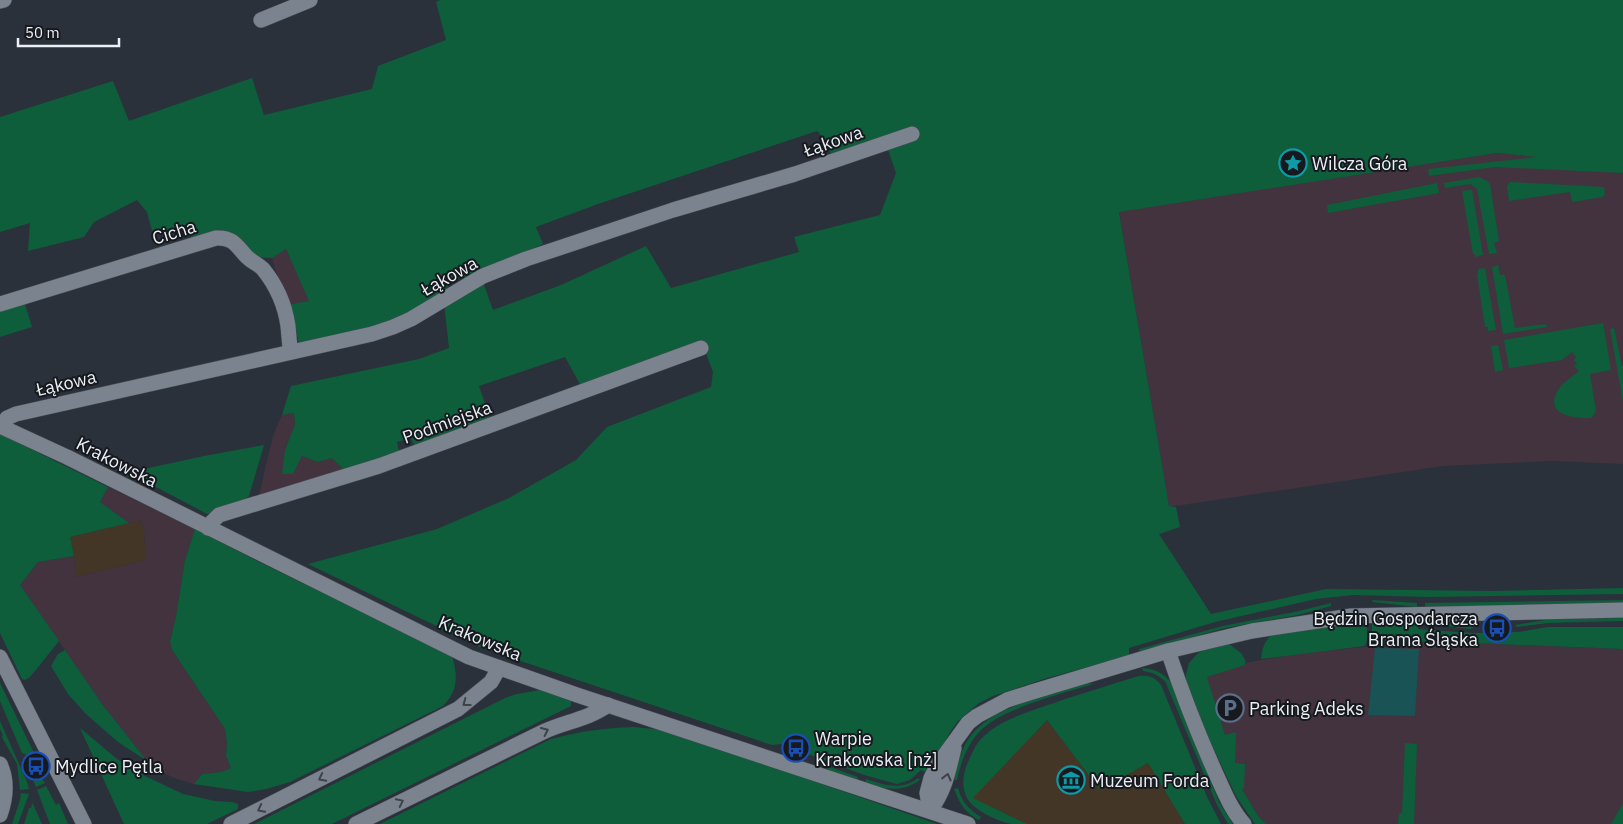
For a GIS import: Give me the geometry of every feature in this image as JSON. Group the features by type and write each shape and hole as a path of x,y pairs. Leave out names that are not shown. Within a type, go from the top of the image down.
{"street":[{"path":"0,1 4,0"},
{"path":"261,20 310,0"},
{"name":"Łąkowa","path":"2,427 6,418 16,414 393,328 412,319 483,276 562,246 795,174 912,134"},
{"name":"Cicha","path":"0,304 216,238 225,238 236,244 248,258 261,268 274,285 281,300 288,325 291,352"},
{"name":"Podmiejska","path":"208,528 219,515 379,466 701,348"},
{"name":"Krakowska","path":"2,427 469,657 968,824"},
{"path":"930,811 927,793 931,778 939,763 968,722 1007,700 1168,651 1252,632 1351,616 1623,610"},
{"path":"1168,651 1210,760 1230,804 1244,824"},
{"path":"0,657 84,824"},
{"path":"231,824 458,709 491,682 499,668"},
{"path":"356,824 543,732 565,722 600,711 608,705"},
{"path":"0,764 5,778 6,790 0,815"}],"shaded area":[{"path":"1497,153 1623,162 1623,464 1554,461 1443,466 1169,507 1119,211"},
{"path":"286,249 310,301 291,304 276,272 272,258"},
{"path":"294,413 295,424 285,450 293,473 302,456 318,462 332,458 345,471 259,495 273,436 282,415"},
{"path":"108,487 195,529 185,560 170,642 172,650 225,729 226,756 231,768 221,772 202,774 194,784 174,778 160,771 147,761 102,704 20,585 38,562 74,556 76,577 146,560 144,531 141,520 129,523 100,502"},
{"path":"141,520 144,531 146,560 76,577 70,537"},
{"path":"1421,641 1623,649 1623,803 1611,824 1266,824 1258,816 1242,789 1204,670 1297,654"},
{"path":"1375,648 1419,649 1415,716 1368,715"},
{"path":"1047,720 1100,790 1148,763 1185,824 1027,824 972,798"}],"green space":[{"path":"440,0 1623,0 1623,173 1495,167 1429,176 1428,169 1538,157 1497,153 1119,212 1169,506 1176,507 1180,527 1159,534 1211,614 1326,589 1491,591 1623,588 1623,594 1429,597 1353,595 1316,599 1215,622 1129,648 1129,656 1047,678 993,696 979,703 958,721 950,732 928,774 921,770 910,780 897,784 864,775 781,744 772,745 482,648 308,564 437,529 509,498 576,460 607,427 711,387 713,372 702,343 581,386 565,357 479,386 490,418 416,450 411,438 397,442 400,455 345,471 332,458 318,462 302,456 293,474 282,474 285,450 295,424 294,413 282,415 291,386 419,359 449,348 444,303 483,282 493,310 561,285 646,246 671,288 799,252 794,237 880,215 896,173 885,141 833,159 823,137 817,131 598,204 536,227 543,244 471,279 459,278 413,314 395,322 299,345 291,304 309,301 286,249 272,258 250,257 239,239 228,232 194,241 187,231 175,229 152,231 147,212 137,200 94,222 84,237 28,251 30,223 0,232 0,117 113,81 129,121 252,78 264,115 372,89 378,66 446,40 436,2"},
{"path":"1479,177 1490,184 1499,241 1494,243 1497,253 1489,254 1477,189 1471,184 1445,188 1444,183"},
{"path":"1510,182 1604,187 1605,194 1603,197 1572,202 1570,192 1509,201 1507,186"},
{"path":"1437,183 1439,193 1328,213 1327,205"},
{"path":"1472,190 1483,255 1475,257 1462,191"},
{"path":"1498,265 1500,275 1505,275 1515,328 1546,324 1547,327 1503,334 1492,267"},
{"path":"1485,268 1496,330 1488,331 1488,327 1485,327 1477,274 1478,269"},
{"path":"25,304 32,327 0,337 0,311"},
{"path":"1603,323 1611,370 1590,374 1596,411 1591,418 1577,418 1562,414 1554,405 1554,398 1560,387 1579,371 1574,366 1577,364 1574,360 1576,357 1572,352 1562,360 1509,368 1504,340"},
{"path":"1614,328 1623,366 1623,402 1610,329"},
{"path":"1498,345 1503,370 1495,372 1491,346"},
{"path":"0,434 108,487 100,502 129,523 70,537 74,556 38,562 20,585 59,641 30,677 25,680 22,679 0,633"},
{"path":"264,445 249,496 238,505 207,514 158,488 121,474 204,456"},
{"path":"195,529 452,656 456,677 452,695 443,706 290,782 248,792 194,784 202,774 221,772 231,768 226,756 225,729 172,650 170,642 185,560"},
{"path":"1372,600 1417,603 1417,607 1373,602"},
{"path":"1623,600 1623,604 1425,607 1425,603"},
{"path":"1331,603 1331,606 1298,615 1225,628 1140,652 1139,649 1223,626"},
{"path":"1623,618 1623,621 1548,623 1517,627 1515,625 1551,619"},
{"path":"1417,621 1418,629 1472,633 1518,632 1548,627 1623,627 1623,649 1421,641 1374,645 1372,641 1372,623"},
{"path":"1425,622 1475,626 1471,629 1426,624"},
{"path":"1367,623 1365,646 1261,659 1264,645 1273,634"},
{"path":"1229,644 1241,653 1246,662 1245,665 1207,677 1225,735 1236,732 1235,763 1245,764 1244,788 1242,789 1258,816 1266,824 1255,824 1236,796 1208,737 1185,678 1189,663 1198,653"},
{"path":"65,650 102,704 147,761 118,742 86,714 68,694 51,666 58,654"},
{"path":"1142,668 1158,672 1170,681 1219,802 1233,824 1228,824 1217,805 1165,681 1155,674 1143,671"},
{"path":"1139,676 1151,677 1161,685 1208,799 1221,824 1185,824 1148,763 1100,790 1047,720 973,798 1027,824 1012,824 1000,821 980,811 967,798 963,780 968,762 979,741 995,727 1028,712"},
{"path":"0,683 37,759 22,753 0,701"},
{"path":"1087,683 1094,684 1017,709 990,723 971,742 957,780 954,780 962,750 972,734 982,724 1025,702"},
{"path":"540,690 571,700 571,706 332,824 254,824 505,698"},
{"path":"0,721 29,789 20,790 17,764 3,739"},
{"path":"634,727 664,730 937,824 380,824 551,739 592,730"},
{"path":"80,728 117,759 147,777 183,794 238,804 238,809 207,824 124,824"},
{"path":"1405,743 1417,744 1414,824 1398,824 1399,813 1402,813"},
{"path":"24,758 35,762 37,768 35,770 39,779 42,779 45,783 36,787"},
{"path":"822,764 858,777 857,780 830,771"},
{"path":"918,778 920,780 907,787 894,789 865,783 866,779 886,785 899,786"},
{"path":"46,786 56,805 59,803 68,824 50,824 37,790"},
{"path":"958,788 966,805 981,817 979,820 961,804 954,789"},
{"path":"21,793 29,794 18,824 12,824 20,800"},
{"path":"1623,803 1623,824 1611,824"},
{"path":"33,804 42,824 24,824"}],"place":[{"name":"Wilcza Góra","path":"1293,163"},
{"name":"Będzin Gospodarcza Brama Śląska","path":"1497,628"},
{"name":"Parking Adeks","path":"1230,708"},
{"name":"Warpie Krakowska [nż]","path":"796,748"},
{"name":"Mydlice Pętla","path":"36,766"},
{"name":"Muzeum Forda","path":"1071,780"}]}
